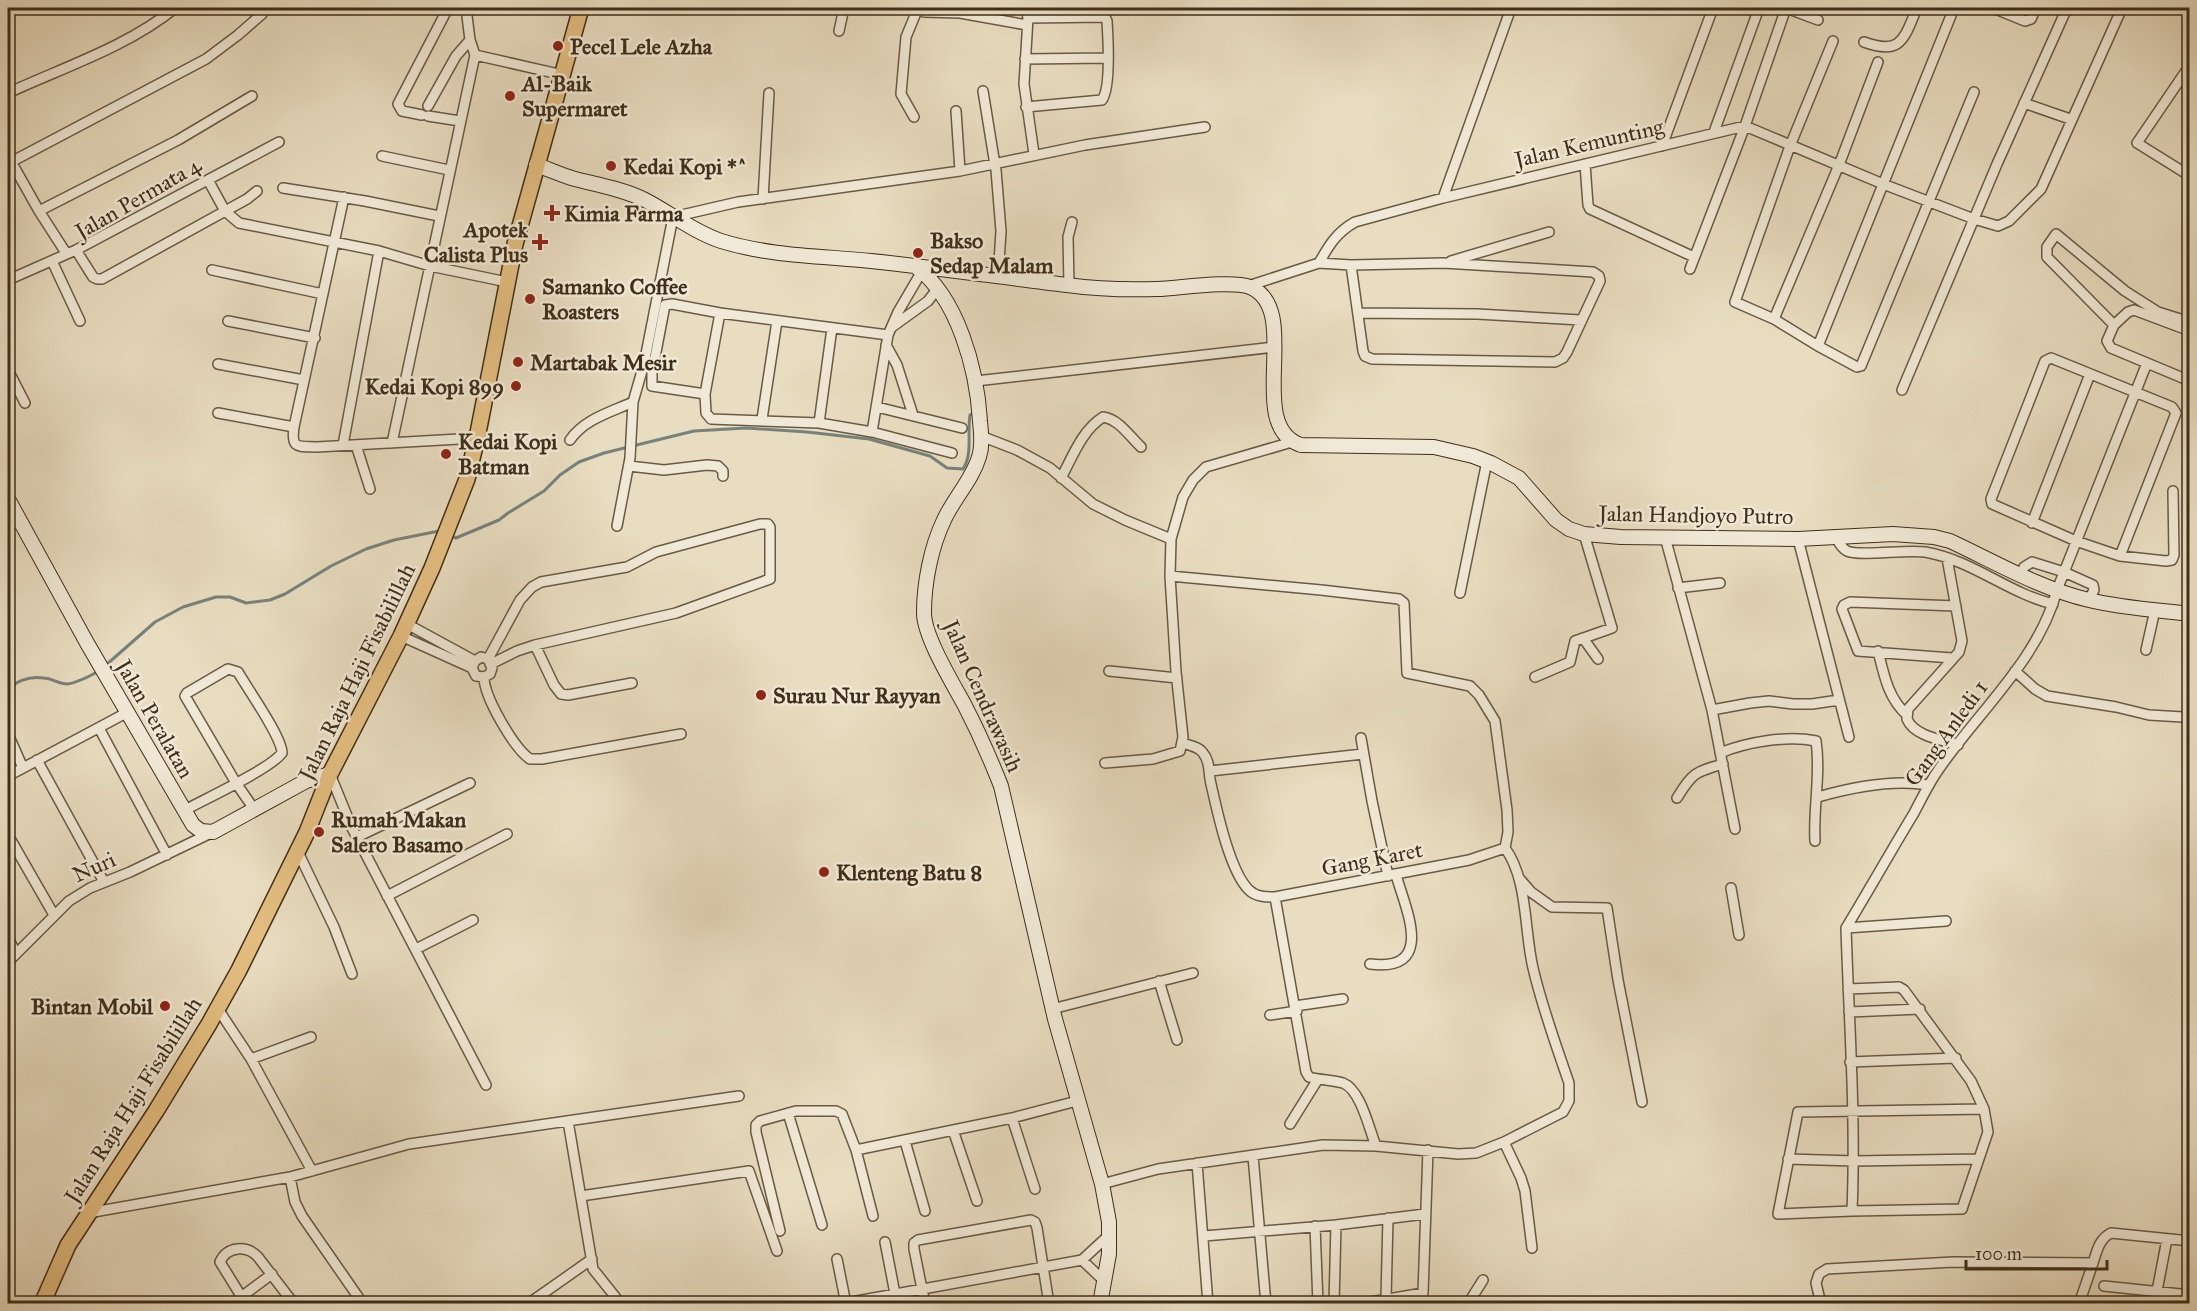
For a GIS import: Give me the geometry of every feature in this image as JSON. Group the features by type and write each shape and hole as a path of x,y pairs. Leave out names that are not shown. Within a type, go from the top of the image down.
{"main road":[{"name":"Jalan Raja Haji Fisabilillah","path":"42,1304 68,1245 156,1111 218,1009 298,852 330,774 404,630 443,542 459,503 477,438 507,282 536,165 581,8"}],"street":[{"path":"8,93 128,39 175,8"},
{"path":"66,253 9,159 206,58 262,14 257,8"},
{"path":"448,8 398,104 402,111 426,112 460,121"},
{"path":"392,443 475,55 470,40 466,8"},
{"path":"839,31 844,8"},
{"path":"1026,8 1024,84 1034,154"},
{"path":"1443,198 1511,8"},
{"path":"1662,146 1713,8"},
{"path":"1714,132 1759,8"},
{"path":"1690,269 1745,126 1786,8 1818,20"},
{"path":"1864,42 1884,48 1897,45 1903,41 1917,8"},
{"path":"1818,346 1954,8"},
{"path":"1993,8 2025,21 2031,19 2036,8"},
{"path":"1902,390 2024,103 2067,8"},
{"path":"1745,126 1882,184 1998,226 2004,224 2041,189 2070,119 2122,8"},
{"path":"914,117 901,94 906,37 915,9 924,12 962,10 1027,21 1105,16 1108,58 1106,90 1102,100 1026,107"},
{"path":"426,112 456,56 470,40"},
{"path":"1833,41 1790,146 1735,300 1736,303 1774,319 1857,367 1861,366 1974,92"},
{"path":"475,55 563,75"},
{"path":"1025,58 1108,58"},
{"path":"1774,319 1839,165 1878,62"},
{"path":"2188,172 2137,143 2190,65"},
{"path":"983,91 996,167 1001,231 999,278"},
{"path":"763,199 769,93"},
{"path":"39,211 178,140 252,96"},
{"path":"2024,103 2070,119"},
{"path":"956,111 960,171"},
{"name":"Jalan Kemunting","path":"1319,262 1332,240 1342,229 1354,222 1443,198 1745,126"},
{"path":"673,217 763,199 996,167 1034,154 1205,127"},
{"name":"Jalan Permata 4","path":"257,191 99,280 93,277 76,250 279,142"},
{"path":"382,156 449,170"},
{"path":"1585,164 1587,205 1590,209 1694,257"},
{"path":"536,165 571,178 627,192 721,241 764,251 999,278 1069,285 1155,289 1248,286 1319,262 1351,265 1443,263 1597,274 1600,281 1567,352 1556,362 1372,359 1368,358 1363,351 1351,265"},
{"path":"208,180 225,211 239,223 379,251 430,267 507,282"},
{"path":"283,188 344,197 439,216"},
{"path":"344,197 294,427 294,444 299,446 356,445 477,438"},
{"path":"617,526 629,466 633,402 646,354 673,217"},
{"path":"1069,285 1068,237 1072,222"},
{"path":"1443,263 1549,232"},
{"path":"2114,325 2047,257 2047,247 2056,234 2125,291 2158,312 2190,322"},
{"path":"8,280 76,250"},
{"path":"343,445 379,251"},
{"path":"52,261 80,321"},
{"path":"872,432 889,336 919,268"},
{"name":"Jalan Cendrawasih","path":"919,268 938,288 961,332 976,381 981,435 979,457 944,519 935,543 926,588 924,615 936,650 990,756 1001,786 1052,1009 1102,1184 1108,1222 1109,1254 1100,1304"},
{"path":"212,270 323,294"},
{"path":"1105,764 1154,759 1181,747 1170,576 1171,539 1183,497 1193,480 1206,467 1292,442 1282,431 1275,413 1275,347 1271,312 1262,297 1248,286"},
{"path":"705,394 652,386 662,312 665,305 672,304 720,313 889,336 928,301 938,288"},
{"path":"2190,331 2134,310 2128,312 2114,325 2107,341 2108,345 2190,381"},
{"path":"720,313 705,394 706,413 711,419 762,419 819,423 872,432 952,453"},
{"path":"1358,313 1477,314 1581,320"},
{"path":"228,321 315,338"},
{"path":"762,419 777,321"},
{"path":"819,423 832,328"},
{"path":"889,336 913,415"},
{"path":"976,381 1275,347"},
{"path":"2120,556 2176,413 2172,407 2051,358 2045,361 1991,499 1992,504 2076,542 2120,556 2172,560 2174,555 2173,491"},
{"name":"Gang Anledi 1","path":"1846,928 1917,809 1928,785 2015,671 2053,604 2146,363"},
{"path":"218,364 304,380"},
{"path":"8,370 25,403"},
{"path":"2032,523 2090,374"},
{"path":"570,440 579,428 588,422 633,402"},
{"path":"877,407 962,428"},
{"path":"218,413 294,427"},
{"path":"1061,478 1080,442 1091,427 1103,417 1110,418 1119,425 1141,447"},
{"path":"981,435 1050,468 1093,504 1171,539"},
{"name":"Jalan Handjoyo Putro","path":"1292,442 1301,446 1434,447 1462,453 1487,461 1519,478 1556,520 1569,529 1584,534 1622,537 1798,539 1893,534 1934,537 1950,541 2057,590 2089,600 2129,608 2190,614"},
{"path":"356,445 370,489"},
{"path":"1460,593 1487,461"},
{"path":"629,466 664,470 707,465 718,466 723,471 723,476"},
{"name":"Jalan Peralatan","path":"8,499 183,811 201,831 213,832"},
{"path":"404,630 473,664 476,676 484,677 490,674 490,662 524,593 541,582 627,567 656,552 760,524 768,524 770,527 770,579 676,613 535,645 490,662"},
{"path":"1535,677 1570,662 1574,642 1612,628 1584,534"},
{"path":"1835,536 1842,547 1856,553 1910,551 1926,552 1947,558 1977,570 2032,599 2053,604"},
{"path":"1665,537 1712,710 1735,829"},
{"path":"1798,539 1849,738"},
{"path":"1947,558 1962,641 1959,652 1908,710 1907,715 1909,724 1914,729 1958,745"},
{"path":"2021,574 2024,567 2032,562 2064,572 2093,585 2094,590 2089,600"},
{"path":"1102,1184 1158,1169 1323,1145 1376,1146 1458,1154 1476,1153 1504,1142 1563,1112 1567,1107 1570,1094 1533,967 1519,878 1513,859 1505,848 1508,832 1507,810 1498,730 1495,721 1474,690 1470,686 1407,673 1405,608 1404,603 1399,599 1170,576"},
{"path":"1678,588 1720,583"},
{"path":"1952,658 1858,651 1842,609 1850,602 1956,606"},
{"path":"2146,650 2155,610"},
{"path":"1583,638 1598,658"},
{"path":"535,645 554,685 561,694 568,695 632,683"},
{"path":"1878,651 1887,687 1894,702 1907,715"},
{"path":"473,664 481,657 490,662"},
{"path":"183,811 236,783 272,762 280,756 282,750 238,672 228,669 185,696 236,783 254,809"},
{"path":"1109,671 1177,678"},
{"path":"2015,671 2035,689 2059,704 2116,707 2150,715 2183,717"},
{"path":"484,677 493,706 518,747 530,759 542,759 681,734"},
{"path":"1712,710 1769,701 1812,704 1839,700"},
{"path":"8,776 128,712"},
{"path":"99,728 167,855"},
{"path":"8,734 23,768"},
{"path":"1361,738 1392,875 1411,921 1413,941 1410,950 1394,963 1387,966 1370,964"},
{"path":"1720,753 1758,742 1806,739 1816,741 1818,797 1814,819 1815,842"},
{"name":"Gang Karet","path":"1181,747 1203,753 1210,771 1218,815 1235,866 1250,891 1261,897 1275,897 1469,860 1505,848"},
{"path":"1210,771 1363,754"},
{"path":"37,760 104,882"},
{"path":"1677,798 1690,777 1705,769 1723,764"},
{"path":"213,832 306,782 330,774 357,837 416,949 442,1005 486,1085"},
{"path":"1818,797 1839,791 1897,782 1928,785"},
{"path":"357,837 470,783"},
{"name":"Nuri","path":"8,962 54,915 80,893 213,832"},
{"path":"387,896 507,834"},
{"path":"8,835 54,915"},
{"path":"298,852 334,927 352,974"},
{"path":"1519,878 1537,897 1552,907 1607,908 1618,980 1642,1102"},
{"path":"1731,888 1739,935"},
{"path":"1275,897 1306,1072 1310,1077 1345,1084 1357,1095 1376,1146"},
{"path":"416,949 473,920"},
{"path":"1851,1211 1854,1161 1846,928 1946,921"},
{"path":"8,938 16,953"},
{"path":"1052,1009 1193,973"},
{"path":"1159,981 1177,1040"},
{"path":"1848,989 1899,987 1904,990 1971,1081 1983,1109 1988,1132 1962,1209 1778,1214 1798,1112 1983,1109"},
{"path":"1270,1015 1343,999"},
{"path":"218,1009 251,1059 312,1171"},
{"path":"1849,1012 1920,1009"},
{"path":"251,1059 311,1037"},
{"path":"1851,1062 1956,1058"},
{"path":"1290,1124 1318,1079"},
{"path":"88,1213 291,1177 409,1144 739,1096"},
{"path":"856,1150 1012,1118 1077,1101"},
{"path":"780,1231 756,1125 760,1121 796,1111 830,1110 842,1114 856,1150 873,1216"},
{"path":"788,1113 822,1225"},
{"path":"1012,1118 1035,1189"},
{"path":"568,1121 593,1269 621,1304"},
{"path":"952,1130 977,1202"},
{"path":"905,1141 925,1211"},
{"path":"1504,1142 1525,1191 1532,1248"},
{"path":"1359,1304 1423,1293 1428,1150"},
{"path":"1253,1156 1266,1304"},
{"path":"1788,1159 1854,1161 1979,1159"},
{"path":"1197,1163 1208,1304"},
{"path":"581,1197 749,1172 777,1251"},
{"path":"291,1177 295,1202 302,1216 363,1304"},
{"path":"1204,1236 1336,1225 1425,1214"},
{"path":"1386,1299 1388,1218"},
{"path":"925,1304 914,1243 918,1240 1031,1220 1035,1222 1037,1228 1048,1304"},
{"path":"1335,1304 1336,1225"},
{"path":"1315,1226 1318,1304"},
{"path":"2079,1304 2100,1243 2110,1233 2190,1241"},
{"path":"837,1259 846,1303 896,1300 923,1290 1082,1260 1108,1236"},
{"path":"2158,1304 2157,1291 2167,1239"},
{"path":"885,1242 896,1300"},
{"path":"272,1274 243,1300 220,1262 225,1255 237,1249 252,1250 272,1274 294,1304"},
{"path":"528,1304 592,1259"},
{"path":"1082,1260 1103,1280"},
{"path":"1821,1304 1816,1283 1819,1274 1827,1269 1953,1262 2093,1263"},
{"path":"1466,1304 1483,1280"},
{"path":"2104,1286 2190,1295"}],"waterway":[{"path":"451,536 456,538 499,520 544,491 560,475 579,462 604,453 694,431 746,428 869,439 930,456 947,468 963,469 969,450 970,415 975,413"},
{"path":"106,665 155,622 183,607 216,597 230,597 246,603 270,600 366,549 394,540 442,532"},
{"path":"8,689 29,678 47,678 64,684 83,679 99,671"}],"place":[{"name":"Pecel Lele Azha","path":"558,46"},
{"name":"Al-Baik Supermaret","path":"510,96"},
{"name":"Kedai Kopi *^","path":"611,166"},
{"name":"Kimia Farma","path":"552,213"},
{"name":"Apotek Calista Plus","path":"540,242"},
{"name":"Bakso Sedap Malam","path":"918,253"},
{"name":"Samanko Coffee Roasters","path":"530,299"},
{"name":"Martabak Mesir","path":"518,362"},
{"name":"Kedai Kopi 899","path":"516,386"},
{"name":"Kedai Kopi Batman","path":"446,454"},
{"name":"Surau Nur Rayyan","path":"761,695"},
{"name":"Rumah Makan Salero Basamo","path":"319,832"},
{"name":"Klenteng Batu 8","path":"824,872"},
{"name":"Bintan Mobil","path":"165,1006"}]}
